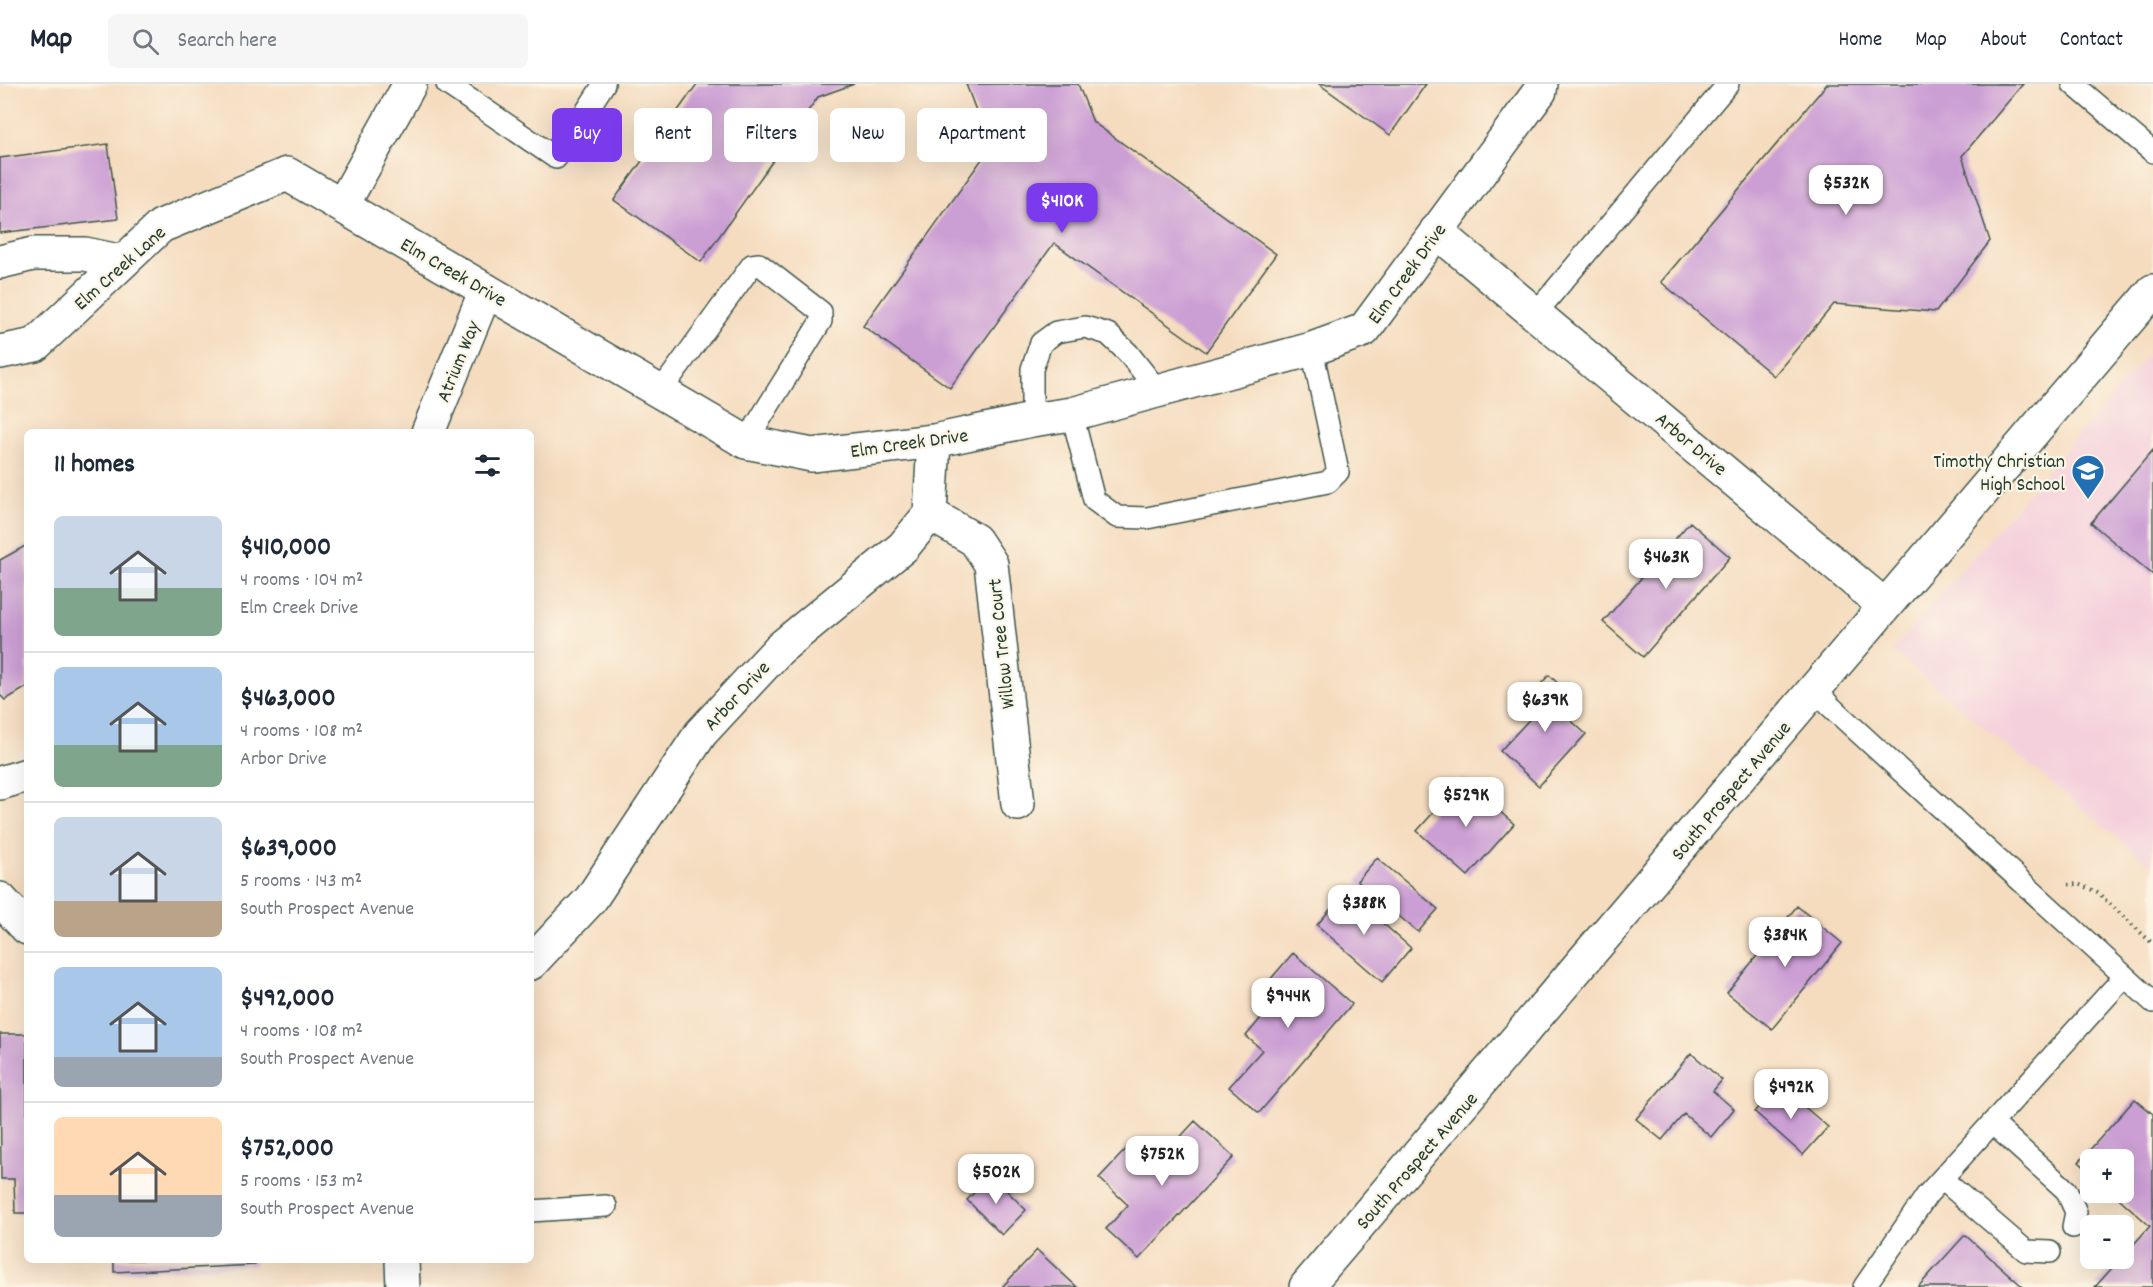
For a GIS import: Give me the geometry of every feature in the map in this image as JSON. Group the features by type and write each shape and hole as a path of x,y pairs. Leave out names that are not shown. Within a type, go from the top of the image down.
{"street":[{"path":"342,206 410,84"},
{"name":"Elm Creek Drive","path":"342,206 746,442 812,455 934,441 1072,414 1312,349 1364,330 1540,91 1541,84"},
{"name":"Elm Creek Lane","path":"0,352 35,345 161,226 287,174 342,206"},
{"name":"Arbor Drive","path":"1437,231 1885,606"},
{"path":"0,262 33,254 85,254 123,262"},
{"name":"Atrium Way","path":"429,429 486,291"},
{"name":"South Prospect Avenue","path":"1306,1287 2153,291"},
{"path":"930,514 934,441"},
{"name":"Arbor Drive","path":"534,960 591,899 701,733 779,649 903,547 930,514"},
{"name":"Willow Tree Court","path":"930,514 975,540 991,564 1018,804"},
{"path":"0,783 24,776"},
{"path":"0,899 24,925"},
{"path":"402,1263 403,1287"}],"lane":[{"path":"447,84 556,158 603,84"},
{"path":"1536,313 1728,84"},
{"path":"2073,84 2153,152"},
{"path":"660,392 752,265 759,264 821,312 821,321 746,442"},
{"path":"1032,420 1032,369 1041,343 1056,332 1084,327 1108,334 1128,353 1158,391"},
{"path":"1072,414 1094,500 1117,517 1147,518 1328,482 1338,472 1312,349"},
{"path":"1815,689 1830,706 2153,1002"},
{"path":"1864,1287 1927,1195 2124,977"},
{"path":"1992,1123 2066,1190 2076,1212 2073,1227"},
{"path":"1942,1179 2026,1251 2050,1252"},
{"path":"534,1211 606,1206"}],"path":[{"path":"2044,903 2065,886 2078,884 2097,892 2153,944"}],"shaded area":[{"name":"Timothy Christian High School","path":"2153,349 2153,867 1892,651"}],"building":[{"path":"697,84 854,84 818,97 810,108 724,108 724,162 772,162 701,262 614,200 641,162 712,162 712,108 680,108"},
{"path":"966,84 1078,84 1093,122 1276,254 1206,352 1054,243 950,388 863,326 980,162 1047,162 1047,108 975,108"},
{"path":"1319,84 1426,84 1390,135"},
{"path":"1827,84 2023,84 1962,156 1990,241 1936,312 1834,304 1774,376 1661,282"},
{"path":"108,144 118,219 0,233 0,158"},
{"name":"Timothy Christian High School","path":"2153,450 2153,575 2091,523"},
{"path":"1690,522 1730,557 1643,657 1603,622"},
{"path":"24,547 24,689 5,700 0,695 0,560"},
{"path":"1549,675 1579,703 1567,717 1586,734 1539,786 1500,751 1538,710 1527,699"},
{"path":"1463,779 1514,824 1468,876 1417,831"},
{"path":"1377,858 1438,909 1418,932 1357,881"},
{"path":"1346,891 1411,948 1382,982 1317,925"},
{"path":"1797,906 1842,943 1772,1029 1727,993"},
{"path":"1293,953 1352,1004 1259,1113 1229,1087 1262,1050 1246,1036 1271,1006 1257,995"},
{"path":"0,1034 24,1034 24,1213 15,1213 14,1179 1,1179"},
{"path":"1691,1053 1722,1080 1713,1091 1734,1109 1711,1137 1684,1114 1662,1140 1636,1119"},
{"path":"1779,1085 1828,1127 1803,1155 1755,1112"},
{"path":"2135,1099 2153,1114 2153,1287 2095,1287 2111,1269 2134,1269 2134,1244 2150,1226 2124,1203 2134,1203 2134,1149 2091,1149"},
{"path":"1195,1121 1234,1157 1139,1259 1106,1229 1128,1205 1099,1178 1129,1146 1152,1168"},
{"path":"991,1175 1026,1210 1002,1235 967,1200"},
{"path":"1965,1235 2023,1287 1918,1287"},
{"path":"1037,1250 1077,1287 1002,1287"},
{"path":"114,1263 255,1263 255,1265 114,1272"}],"place":[{"name":"Timothy Christian High School","path":"2088,500"}]}
